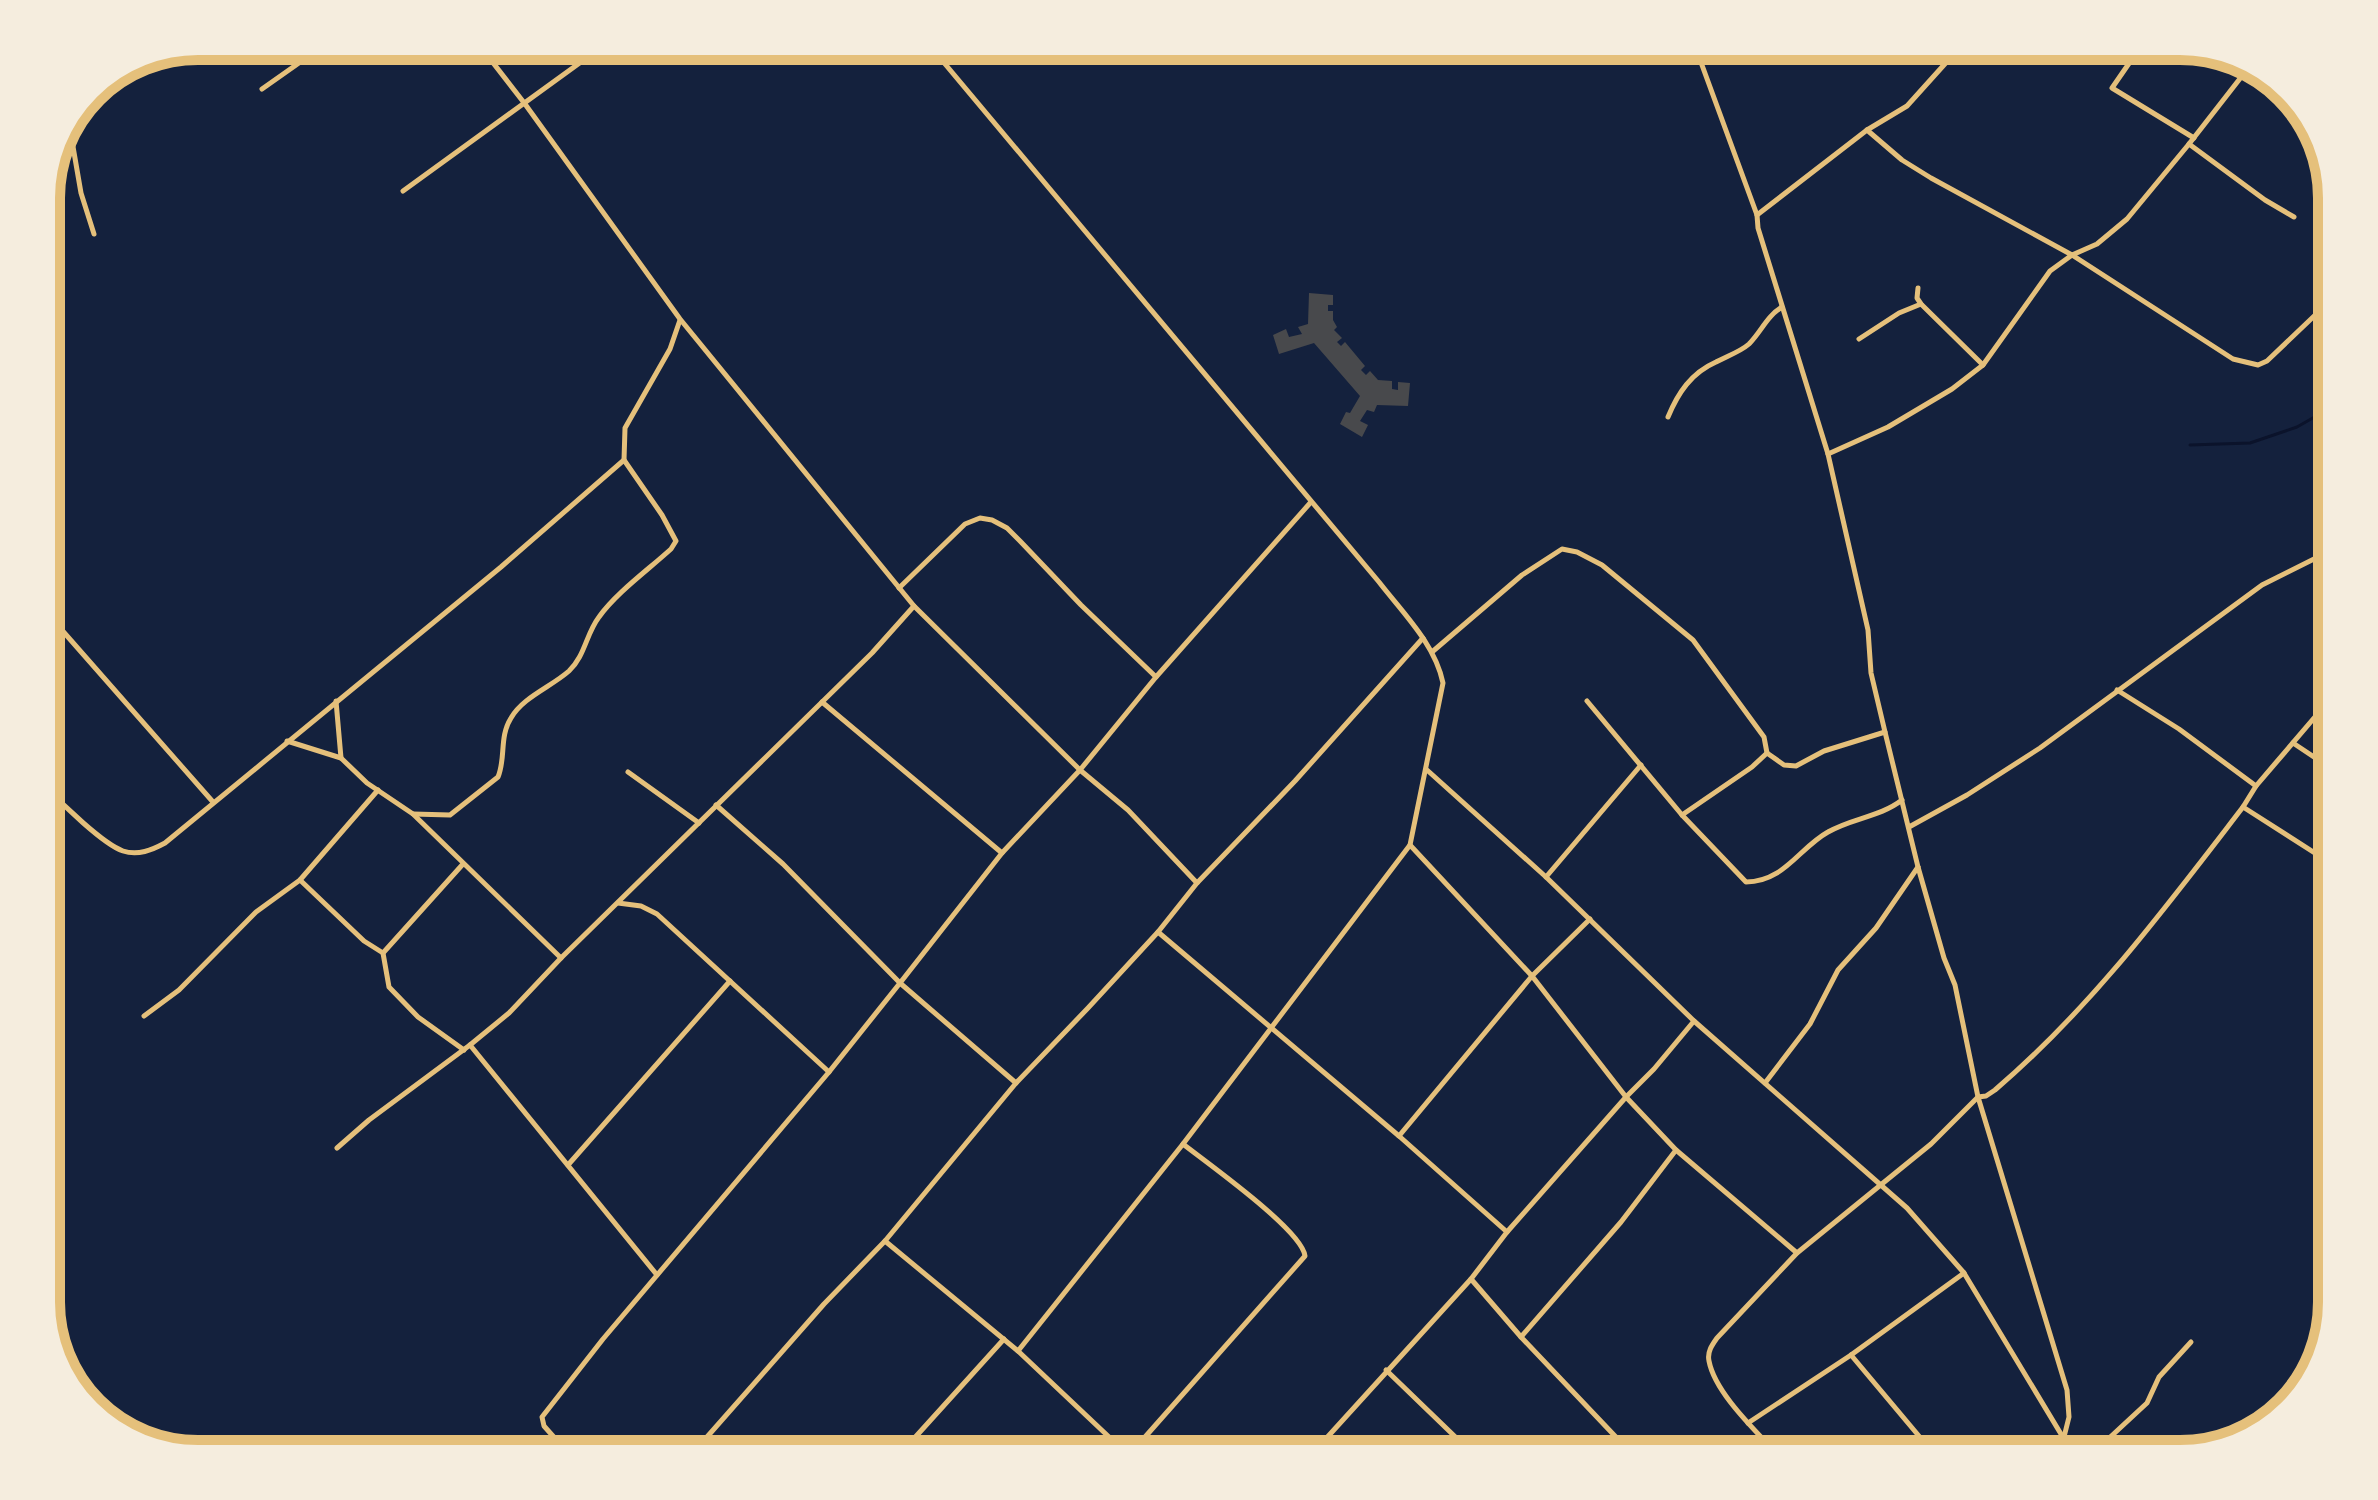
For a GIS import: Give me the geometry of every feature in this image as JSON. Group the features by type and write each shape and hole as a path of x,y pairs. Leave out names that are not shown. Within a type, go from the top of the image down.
{"street":[{"path":"262,89 303,60"},
{"path":"491,60 680,319 914,606 1080,770 1128,810 1197,883"},
{"path":"403,191 584,60"},
{"path":"942,60 1237,410 1423,638 1440,667 1443,683 1410,845 1183,1144 1018,1351"},
{"path":"1700,60 1757,215 1758,228 1828,454 1864,614 1871,673 1918,867 1944,958 1955,985 1978,1097 2067,1390 2069,1417 2064,1437"},
{"path":"1757,215 1867,130 1907,106 1948,60"},
{"path":"2131,60 2112,88 2194,138"},
{"path":"1828,454 1888,427 1952,389 1983,365 2050,271 2072,255 2097,244 2127,219 2243,75"},
{"path":"1867,130 1902,160 2072,255 2233,359 2258,365 2267,361 2318,312"},
{"path":"72,142 81,193 94,234"},
{"path":"2189,144 2258,195 2294,217"},
{"path":"1918,288 1917,298 1921,304 1983,365"},
{"path":"1859,339 1899,313 1921,304"},
{"path":"1668,417 1681,389 1692,378 1713,363 1746,347 1766,321 1782,307"},
{"path":"413,814 450,815 498,777 502,768 502,738 512,716 537,693 569,671 583,654 589,634 605,609 676,541 624,460 625,428 670,349 680,319"},
{"path":"60,799 122,851 139,853 165,843 501,567 624,460"},
{"path":"556,1440 544,1426 542,1417 603,1339 829,1072 1002,853 1080,770 1156,677 1311,502"},
{"path":"899,588 965,524 980,518 992,520 1007,528 1156,677"},
{"path":"1432,652 1522,575 1562,549 1577,552 1602,565 1693,640 1764,737 1767,753 1784,765 1796,766 1824,751 1885,732"},
{"path":"1909,827 1967,795 2040,748 2262,585 2318,557"},
{"path":"337,1148 509,1013 561,958 872,653 914,606"},
{"path":"60,628 213,802"},
{"path":"704,1440 824,1304 885,1241 1016,1083 1158,932 1197,883 1295,781 1423,638"},
{"path":"2117,690 2179,729 2256,786"},
{"path":"336,701 341,758"},
{"path":"1587,701 1682,815 1746,882 1761,882 1783,870 1828,832 1888,811 1902,800"},
{"path":"822,702 1002,853"},
{"path":"1764,1440 1719,1384 1709,1361 1709,1349 1797,1253 1931,1144 1978,1097 1995,1090 2072,1018 2138,942 2256,786 2318,714"},
{"path":"287,741 341,758 367,783 413,814 561,958"},
{"path":"2293,743 2318,760"},
{"path":"1682,815 1752,767 1767,753"},
{"path":"1546,877 1641,765"},
{"path":"1426,769 1546,877 1694,1021 1907,1208 1964,1273 2066,1440"},
{"path":"628,772 699,823"},
{"path":"144,1016 179,990 256,912 300,880 378,790"},
{"path":"716,805 783,864 900,983 1016,1083"},
{"path":"2243,807 2318,855"},
{"path":"1410,845 1532,976 1626,1097 1676,1150 1797,1253"},
{"path":"383,953 463,864"},
{"path":"1765,1083 1810,1024 1838,970 1876,928 1918,867"},
{"path":"300,880 364,941 383,953 389,987 418,1017 467,1047 657,1275"},
{"path":"617,903 641,906 657,914 829,1072"},
{"path":"1399,1136 1532,976 1590,919"},
{"path":"1158,932 1507,1232"},
{"path":"568,1165 730,981"},
{"path":"1324,1440 1471,1279 1507,1232 1694,1021"},
{"path":"1141,1440 1305,1256 1302,1246 1283,1226 1183,1144"},
{"path":"1521,1337 1621,1222 1676,1150"},
{"path":"885,1241 1018,1351 1113,1440"},
{"path":"1748,1423 1851,1355 1964,1273"},
{"path":"1471,1279 1619,1440"},
{"path":"913,1440 1004,1339"},
{"path":"2107,1440 2147,1403 2159,1377 2191,1342"},
{"path":"1851,1355 1922,1440"},
{"path":"1386,1370 1458,1440"}],"building":[{"path":"1309,293 1333,295 1333,305 1328,305 1328,311 1333,311 1337,327 1334,330 1342,338 1337,342 1341,346 1345,342 1365,366 1361,370 1366,375 1370,371 1378,380 1392,381 1392,389 1398,390 1398,382 1410,383 1408,406 1377,405 1374,412 1367,410 1360,421 1368,425 1362,437 1340,424 1360,396 1314,343 1279,354 1273,335 1286,329 1289,337 1302,334 1298,327 1308,324"}],"waterway":[{"path":"2190,445 2250,443 2297,427 2318,415"}]}
